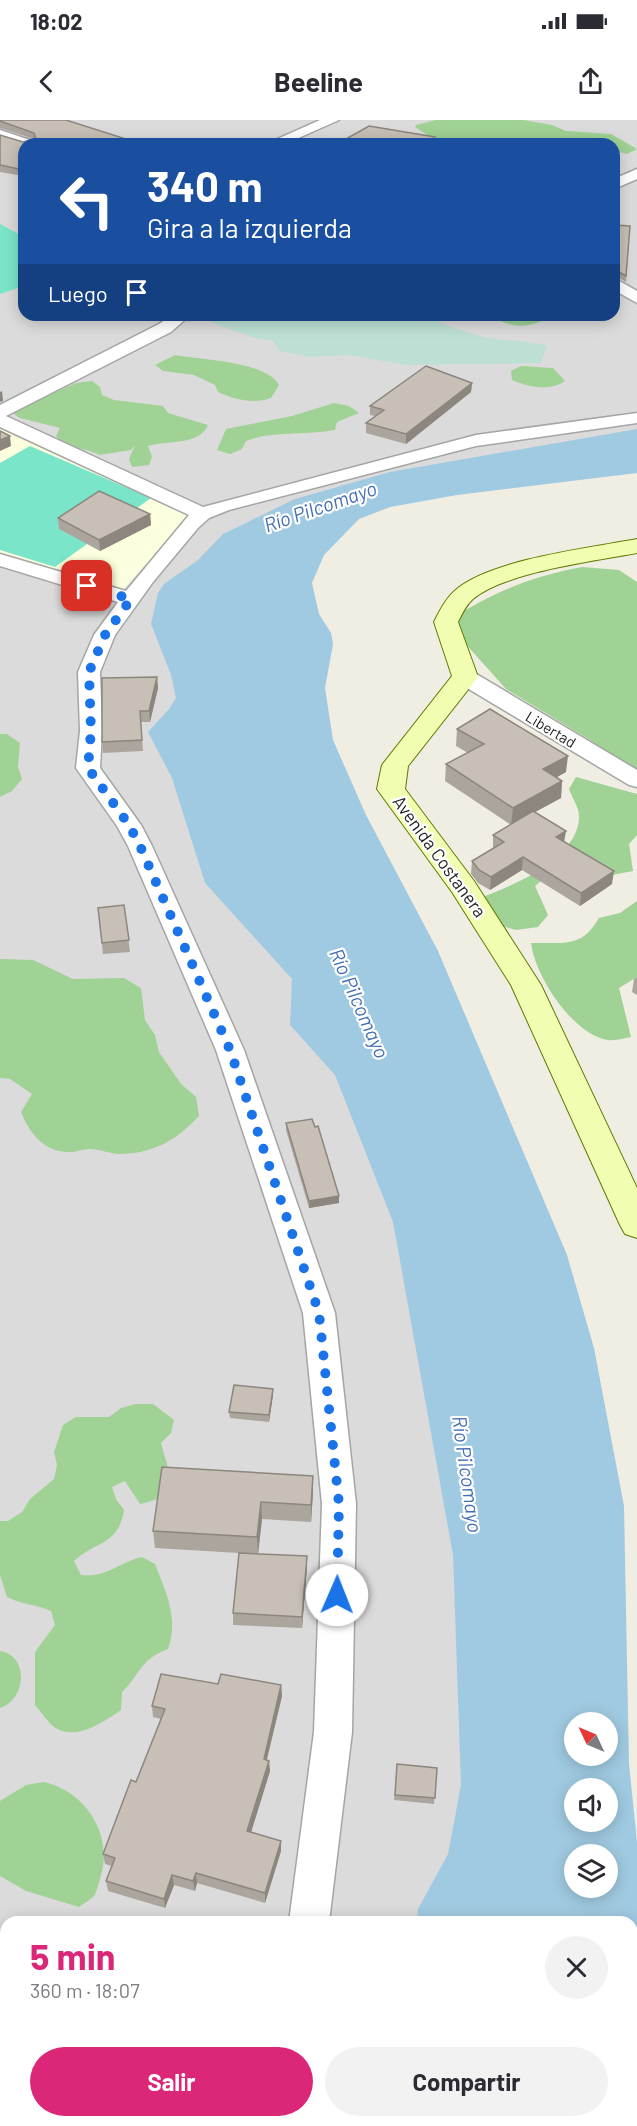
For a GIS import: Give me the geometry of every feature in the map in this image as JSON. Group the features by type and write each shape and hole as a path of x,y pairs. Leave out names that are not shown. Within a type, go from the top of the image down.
{"street":[{"path":"288,138 332,120"},
{"path":"0,134 18,140"},
{"path":"620,182 637,173"},
{"path":"620,287 637,298"},
{"path":"0,412 175,321"},
{"path":"310,1916 333,1732 339,1504 319,1313 230,1050 140,846 129,825 88,768 91,731 89,672 105,635 131,599 202,514 222,506 476,441 637,418"},
{"path":"0,420 202,514"},
{"path":"465,677 446,622 454,604 469,591 503,576 637,546"},
{"path":"0,560 131,599"},
{"name":"Libertad","path":"465,677 637,780"},
{"name":"Avenida Costanera","path":"465,677 395,765 392,789 464,887 526,985 637,1225"}],"shaded area":[{"path":"0,120 637,120 637,451 288,517 395,1110 512,1916 0,1916"},
{"path":"212,321 438,321 480,336 547,346 541,363 406,365 348,355 310,357 280,351 273,341 256,338"},
{"path":"0,424 191,514 123,590 0,553"}],"green space":[{"path":"436,120 523,120 552,125 566,131 611,134 618,138 422,138 426,134 415,127"},
{"path":"620,139 637,149 627,154 620,152"},
{"path":"0,224 18,234 18,288 0,294"},
{"path":"502,321 541,321 518,326"},
{"path":"175,355 247,366 272,377 279,385 271,398 264,400 251,401 231,397 218,392 215,385 194,375 163,371 155,365"},
{"path":"521,366 553,368 565,381 546,387 525,385 512,380 511,371"},
{"path":"92,381 100,387 102,395 114,400 163,406 168,413 208,425 204,432 190,439 148,446 152,457 149,465 132,467 129,459 135,445 131,450 99,455 60,441 56,436 60,428 20,418 11,412 76,383"},
{"path":"334,403 349,406 359,413 337,422 335,430 268,435 246,441 242,449 230,454 217,450 226,429 292,416"},
{"path":"30,446 151,498 55,567 0,550 0,463"},
{"path":"582,567 619,570 637,582 637,776 590,740 506,689 446,622 511,587"},
{"path":"0,734 7,734 20,743 18,767 22,779 12,791 0,797"},
{"path":"576,777 637,794 637,835 629,844 633,871 612,875 560,865 535,886 548,915 538,927 516,930 495,924 479,898 509,886 542,868 568,845 576,831 579,816 569,789"},
{"path":"637,901 637,977 619,988 631,1037 608,1040 595,1036 569,1016 548,987 534,956 531,943 571,942 585,935 599,918 620,913"},
{"path":"0,959 33,960 73,979 124,978 141,988 145,1020 155,1035 159,1052 181,1084 196,1097 199,1116 172,1139 142,1152 118,1154 90,1149 67,1152 58,1151 44,1144 28,1127 21,1112 32,1094 10,1079 0,1078"},
{"path":"136,1404 153,1404 174,1420 171,1433 161,1443 170,1474 169,1489 154,1500 140,1504 125,1481 112,1487 116,1499 124,1510 117,1530 112,1536 74,1561 81,1575 105,1572 142,1557 155,1564 170,1606 171,1638 168,1649 146,1662 122,1692 121,1710 89,1729 62,1731 51,1725 35,1705 35,1652 55,1625 51,1611 7,1597 0,1575 0,1521 8,1521 22,1512 30,1499 54,1479 57,1465 54,1452 63,1425 76,1417 109,1417 121,1408"},
{"path":"0,1651 10,1655 16,1661 21,1678 15,1696 0,1708"},
{"path":"44,1782 73,1795 93,1818 100,1832 103,1863 100,1879 94,1896 79,1907 26,1891 0,1876 0,1801 26,1785"}],"water":[{"name":"Río Pilcomayo","path":"637,429 637,473 457,495 390,507 359,519 324,555 312,583 319,614 331,633 333,644 325,688 333,740 366,815 438,951 567,1255 594,1348 624,1506 629,1764 637,1842 637,1916 417,1916 418,1909 448,1854 461,1785 453,1555 393,1222 335,1075 290,1025 292,979 205,883 172,778 148,732 176,698 171,675 151,624 158,593 164,584 198,560 223,534 295,499 390,472"}],"building":[{"path":"66,120 123,138 36,138 34,133 0,121"},
{"path":"369,126 435,137 434,138 348,138"},
{"path":"0,135 18,140 18,169 0,165"},
{"path":"620,225 630,226 626,276 620,272"},
{"path":"426,366 472,383 406,434 366,423 384,410 370,406"},
{"path":"0,431 10,436 0,440"},
{"path":"99,491 150,514 99,540 58,518"},
{"path":"157,677 149,711 140,711 142,740 102,742 102,678"},
{"path":"490,709 568,756 543,769 562,781 513,808 446,764 484,744 457,729"},
{"path":"533,811 566,831 556,837 614,871 581,893 523,857 491,877 479,870 472,861 504,842 493,835"},
{"path":"124,905 129,940 102,943 98,908"},
{"path":"312,1119 315,1127 318,1126 339,1196 309,1201 286,1123"},
{"path":"234,1385 273,1389 269,1415 229,1412"},
{"path":"162,1467 313,1476 311,1505 261,1502 257,1537 153,1531"},
{"path":"239,1553 307,1556 302,1617 233,1613"},
{"path":"161,1674 218,1684 221,1674 281,1685 264,1759 269,1761 247,1831 281,1841 265,1893 196,1873 193,1881 172,1875 164,1899 106,1881 115,1858 103,1854 131,1780 136,1782 165,1709 152,1706"},
{"path":"397,1764 437,1768 435,1798 395,1795"}],"route":[{"path":"87,586 131,599 105,635 89,672 91,731 88,768 129,825 140,846 230,1050 319,1313 339,1504 337,1595"}]}
